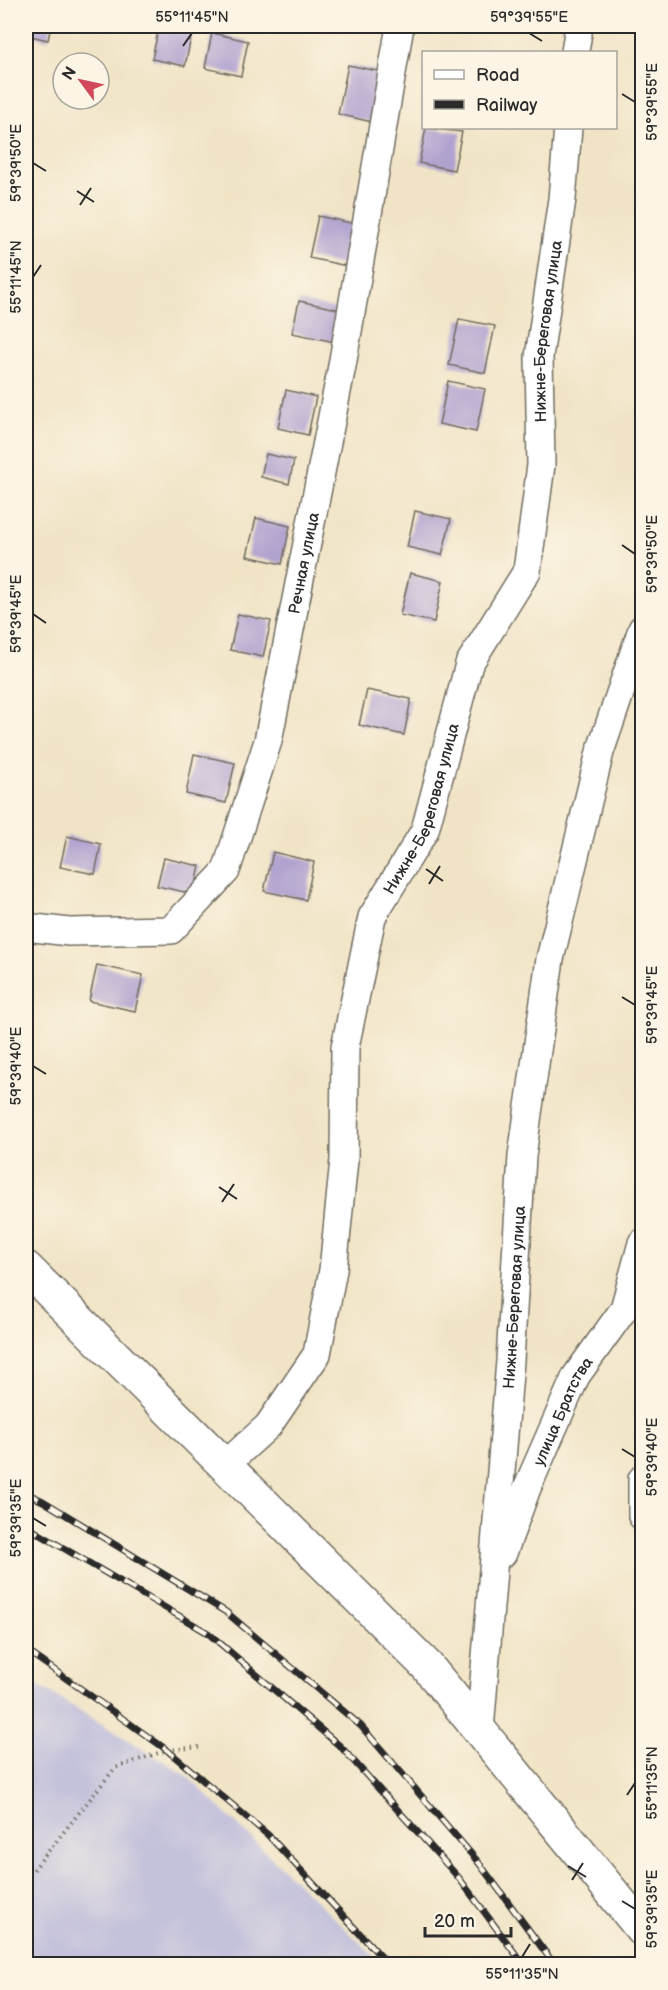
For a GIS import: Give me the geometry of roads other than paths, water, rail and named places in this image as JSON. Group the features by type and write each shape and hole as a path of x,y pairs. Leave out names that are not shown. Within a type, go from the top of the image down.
{"street":[{"name":"Речная улица","path":"26,927 69,932 171,930 226,871 268,741 342,366 400,26"},
{"path":"574,51 579,26"},
{"name":"Нижне-Береговая улица","path":"226,1464 268,1426 317,1354 333,1270 344,1160 345,1047 372,917 425,830 469,664 526,571 541,465 538,357 562,199 568,129"},
{"name":"Нижне-Береговая улица","path":"480,1730 510,1361 522,1156 550,959 600,752 642,628"},
{"name":"улица Братства","path":"491,1586 527,1488 576,1376 624,1309 642,1243"},
{"path":"26,1268 427,1666 642,1929"},
{"path":"642,1479 642,1516"}],"railway":[{"path":"26,1493 43,1501 226,1612 361,1726 479,1863 554,1964"},
{"path":"26,1526 208,1633 341,1747 459,1878 523,1964"},
{"path":"26,1650 167,1750 268,1835 388,1964"}]}
